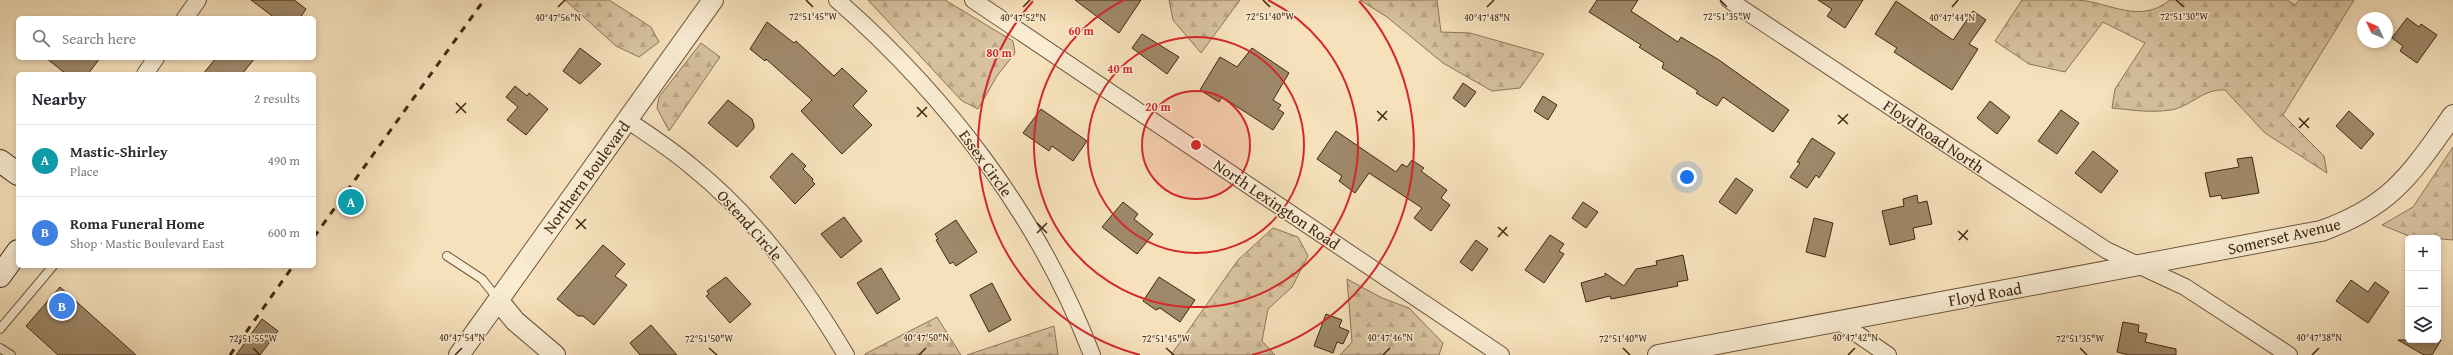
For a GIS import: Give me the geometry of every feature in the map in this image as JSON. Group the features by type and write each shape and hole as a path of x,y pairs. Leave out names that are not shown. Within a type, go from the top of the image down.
{"main road":[{"path":"0,161 16,173"},
{"path":"0,276 16,254"}],"street":[{"path":"186,16 198,0"},
{"name":"Northern Boulevard","path":"459,355 714,0"},
{"name":"Essex Circle","path":"837,0 862,22 914,76 950,116 997,176 1057,276 1092,355"},
{"name":"North Lexington Road","path":"974,0 1500,355"},
{"name":"Floyd Road North","path":"1729,0 2106,250 2141,266"},
{"path":"146,72 155,60"},
{"name":"Somerset Avenue","path":"2141,266 2321,231 2350,221 2375,207 2398,187 2453,115"},
{"name":"Ostend Circle","path":"627,120 692,166 744,215 808,294 846,355"},
{"path":"2141,266 2185,287 2289,355"},
{"name":"Floyd Road","path":"1658,355 2141,266"},
{"path":"498,300 515,321 555,355"},
{"path":"1838,321 1888,355"}],"lane":[{"path":"447,256 482,279 498,300"},
{"path":"0,329 51,268"},
{"path":"0,348 11,355"}],"green space":[{"path":"565,0 609,0 651,27 659,42 639,57 616,46"},
{"path":"868,0 945,0 1013,41 1015,53 997,76 978,109 962,101"},
{"path":"1169,0 1240,0 1201,53 1173,20"},
{"path":"1360,0 1437,0 1441,32 1470,33 1544,54 1520,88 1492,91 1443,63 1387,17"},
{"path":"2022,0 2077,0 2136,12 2147,11 2170,0 2287,0 2295,5 2299,0 2354,0 2283,115 2324,156 2327,173 2265,133 2225,90 2210,92 2171,110 2149,111 2112,108 2115,89 2145,43 2103,22 2065,72 2029,64 1995,41"},
{"path":"701,43 720,57 669,131 657,108 659,97"},
{"path":"2453,147 2453,240 2441,239 2441,235 2407,235 2382,225 2413,207"},
{"path":"1273,228 1298,237 1308,256 1292,287 1268,309 1262,341 1275,355 1171,355 1238,260"},
{"path":"1347,279 1382,298 1409,308 1443,343 1439,355 1340,355 1352,342"},
{"path":"937,317 961,355 865,355 865,354"},
{"path":"1054,326 1058,355 967,355"}],"building":[{"path":"251,0 294,0 306,9 301,16 272,16"},
{"path":"1075,0 1141,0 1119,33"},
{"path":"1597,0 1638,0 1631,11 1678,42 1681,37 1719,60 1789,110 1773,132 1723,97 1717,106 1696,93 1698,91 1662,68 1664,63 1639,47 1641,45 1589,12"},
{"path":"1818,0 1863,0 1845,28 1827,16 1832,9"},
{"path":"1896,1 1953,40 1973,11 1986,20 1969,44 1978,49 1952,90 1894,52 1897,48 1875,34"},
{"path":"2407,18 2419,27 2421,24 2437,35 2417,63 2400,51 2403,46 2393,39"},
{"path":"767,22 794,43 796,41 834,76 842,68 867,91 853,106 872,125 842,154 801,111 812,100 766,59 765,61 750,49"},
{"path":"1142,34 1179,57 1167,74 1132,48"},
{"path":"580,48 601,64 580,84 563,71"},
{"path":"1252,48 1289,73 1273,100 1281,105 1278,109 1284,113 1273,130 1222,97 1219,102 1200,90 1220,57 1237,67"},
{"path":"48,60 98,60 90,72 64,72"},
{"path":"214,60 253,60 244,72 205,72"},
{"path":"1463,83 1476,92 1465,107 1453,98"},
{"path":"515,86 527,96 529,93 548,109 526,135 507,120 518,107 506,97"},
{"path":"1543,96 1557,105 1548,120 1534,111"},
{"path":"728,100 752,119 754,125 754,128 737,147 708,123"},
{"path":"1990,101 2010,117 1997,134 1977,118"},
{"path":"1041,109 1087,141 1073,161 1052,146 1049,151 1023,133"},
{"path":"2061,110 2079,123 2057,154 2038,141"},
{"path":"2349,111 2374,134 2361,149 2336,126"},
{"path":"1336,131 1396,172 1402,164 1407,167 1412,160 1424,168 1421,171 1447,190 1441,198 1450,205 1431,231 1414,218 1422,208 1369,173 1355,193 1339,181 1342,176 1317,159"},
{"path":"1812,138 1835,153 1819,178 1816,175 1807,188 1790,177 1800,163 1797,162"},
{"path":"2093,151 2118,171 2101,193 2075,173"},
{"path":"792,153 806,166 803,169 813,179 812,181 815,184 795,204 770,177"},
{"path":"2252,157 2259,193 2222,199 2221,195 2210,197 2205,173 2239,167 2237,159"},
{"path":"1736,178 1753,190 1736,214 1719,202"},
{"path":"1917,195 1918,203 1927,201 1932,224 1913,228 1915,239 1890,245 1882,211 1904,206 1903,199"},
{"path":"1123,202 1138,214 1134,219 1153,234 1137,254 1102,227"},
{"path":"1583,202 1598,212 1586,228 1572,218"},
{"path":"844,217 862,241 841,258 821,234"},
{"path":"1814,218 1833,223 1825,257 1806,252"},
{"path":"956,220 977,252 956,266 953,262 950,264 936,240 938,239 935,234"},
{"path":"1550,235 1564,244 1559,251 1564,254 1544,283 1525,270"},
{"path":"1476,240 1488,249 1472,271 1460,262"},
{"path":"603,245 625,264 615,276 627,285 594,325 583,316 578,316 557,299"},
{"path":"1683,255 1688,280 1677,282 1678,286 1611,299 1610,296 1586,302 1581,283 1605,276 1605,273 1624,286 1636,269 1657,265 1656,261"},
{"path":"881,268 900,299 877,314 857,283"},
{"path":"726,277 751,304 730,323 706,296 709,294 707,291"},
{"path":"1159,277 1195,300 1180,322 1160,308 1156,310 1143,301"},
{"path":"2351,280 2368,292 2375,282 2389,292 2368,323 2336,301"},
{"path":"992,283 1011,320 989,332 970,295"},
{"path":"60,287 136,355 58,355 26,326"},
{"path":"1326,314 1342,320 1339,327 1349,331 1343,344 1337,342 1333,353 1314,346"},
{"path":"262,319 278,331 260,355 236,355"},
{"path":"2123,322 2139,325 2138,332 2147,334 2145,342 2176,349 2176,355 2129,355 2117,352"},
{"path":"651,325 677,355 640,355 630,343"},
{"path":"2398,340 2405,340 2405,343 2439,343 2432,355 2424,355"}],"railway":[{"path":"316,234 484,0"},
{"path":"230,355 292,268"}],"place":[{"name":"Mastic-Shirley","path":"351,202"},
{"name":"Roma Funeral Home","path":"62,306"}]}
